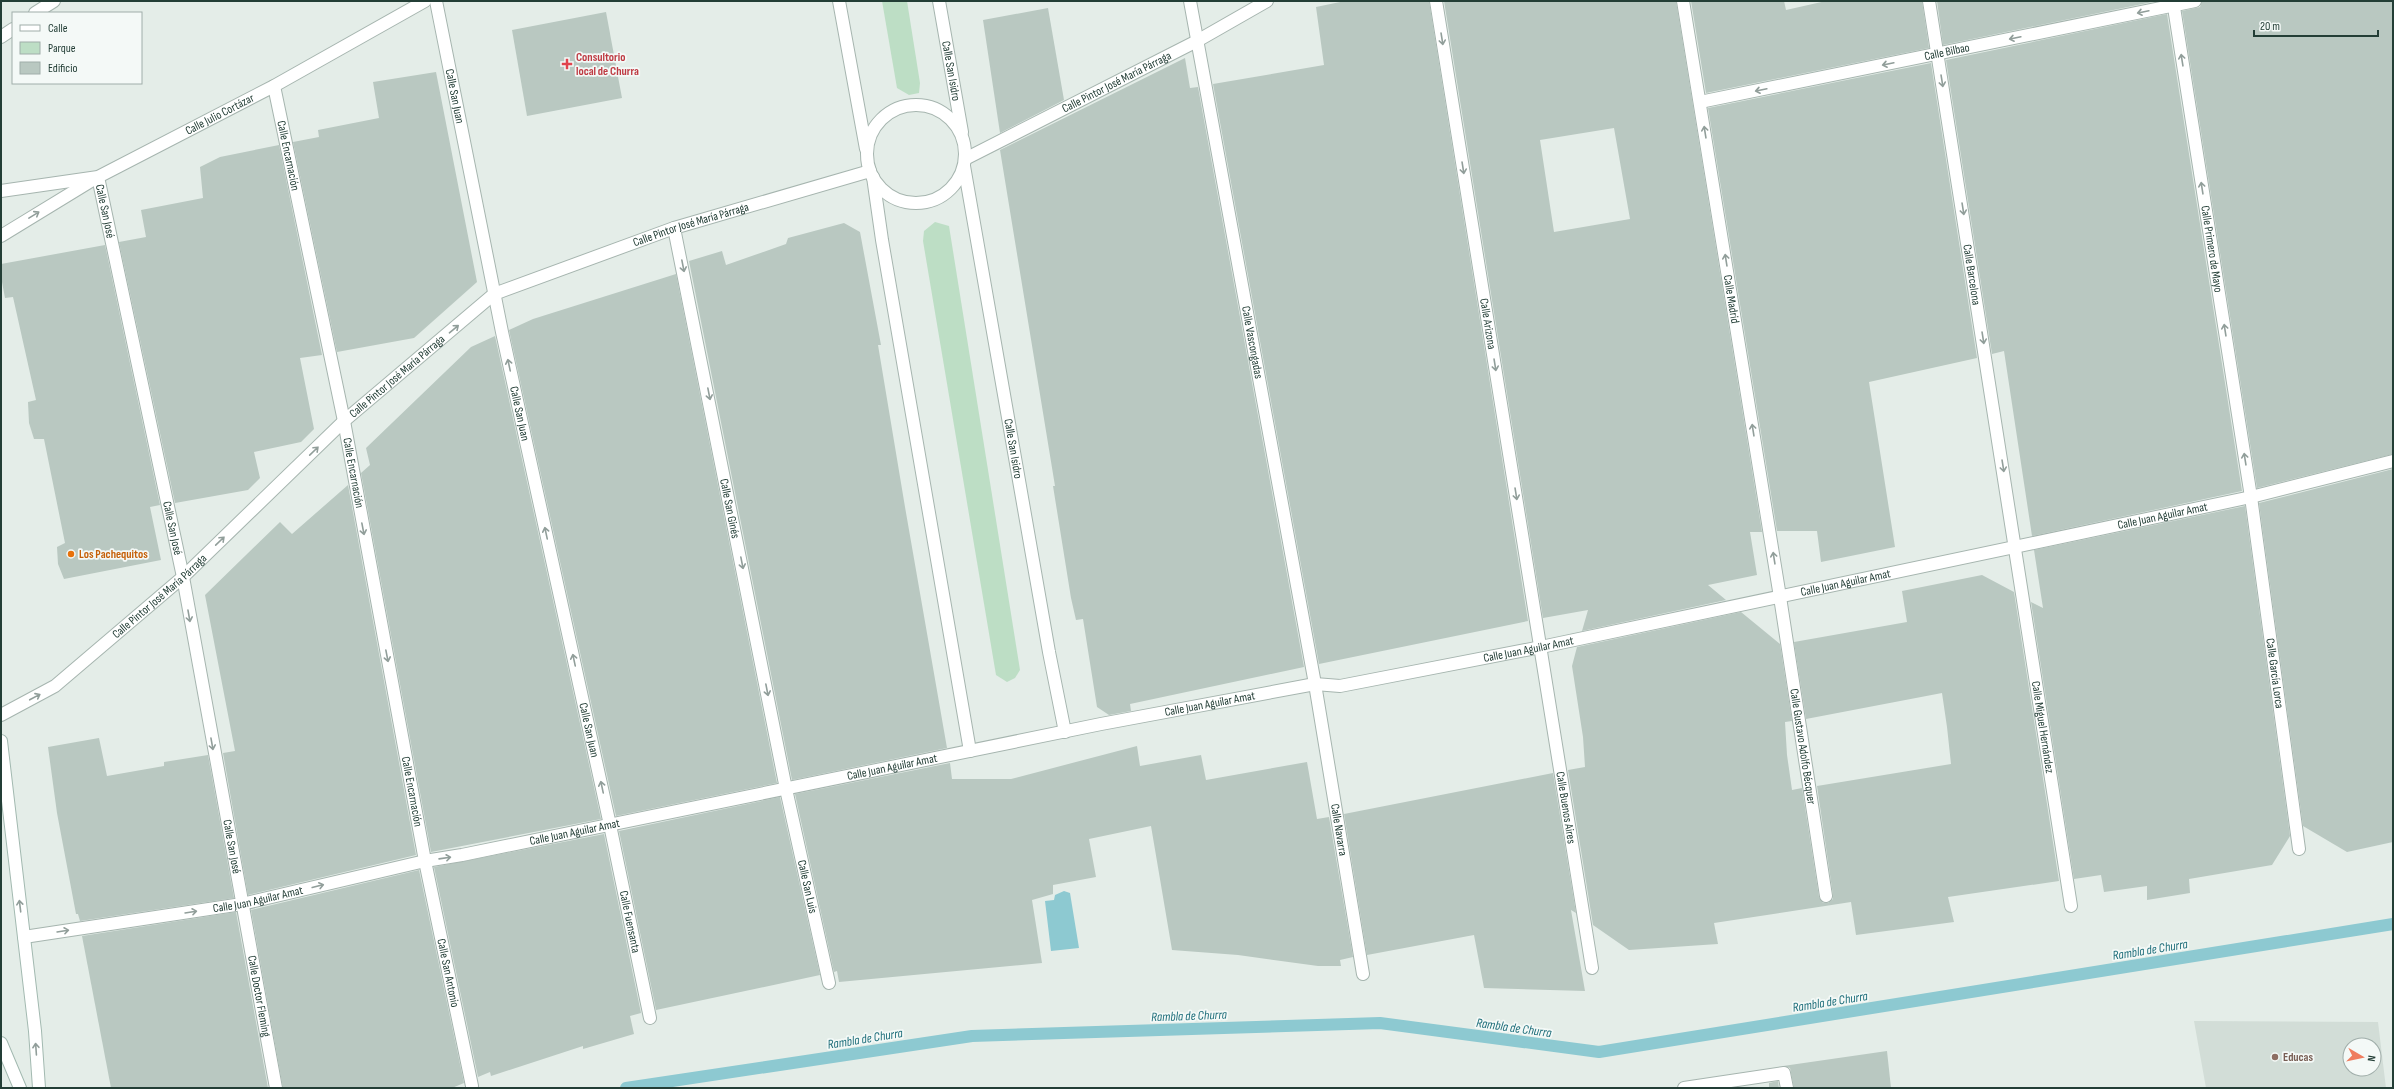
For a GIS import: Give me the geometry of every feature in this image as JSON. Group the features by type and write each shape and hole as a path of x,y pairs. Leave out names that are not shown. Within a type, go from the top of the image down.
{"street":[{"path":"37,12 54,1"},
{"name":"Calle Julio Cortázar","path":"1,191 98,177 274,86 425,1"},
{"name":"Calle San Juan","path":"436,1 494,294 610,825"},
{"path":"840,1 970,751"},
{"name":"Calle San Isidro","path":"939,1 963,140"},
{"name":"Calle Vascongadas","path":"1190,1 1315,684"},
{"name":"Calle Pintor José María Párraga","path":"964,163 1197,41 1267,1"},
{"name":"Calle Arizona","path":"1436,1 1540,647"},
{"name":"Calle Madrid","path":"1683,1 1780,597"},
{"name":"Calle Barcelona","path":"1929,1 2016,547"},
{"name":"Calle Bilbao","path":"1700,102 1938,54 2173,3 2195,1"},
{"name":"Calle Primero de Mayo","path":"2173,3 2251,497"},
{"path":"1,37 12,29"},
{"name":"Calle Encarnación","path":"274,86 344,421 425,860"},
{"path":"867,156 869,140 876,126 887,114 900,107 932,107 946,114 957,126 963,140 964,163 958,180 948,191 936,199 922,203 907,202 893,198 881,188 871,174"},
{"name":"Calle San Isidro","path":"964,163 1049,652 1066,732"},
{"name":"Calle Pintor José María Párraga","path":"1,715 55,686 182,578 344,421 494,294 674,228 871,174"},
{"path":"1,236 98,177"},
{"name":"Calle San José","path":"98,177 182,578 242,904"},
{"name":"Calle San Ginés","path":"674,228 786,789"},
{"name":"Calle Juan Aguilar Amat","path":"24,937 242,904 425,860 610,825 970,751 1315,684 1340,686 1540,647 2016,547 2054,537 2251,497 2393,461"},
{"name":"Calle García Lorca","path":"2251,497 2299,849"},
{"name":"Calle Miguel Hernández","path":"2016,547 2071,906"},
{"name":"Calle Gustavo Adolfo Bécquer","path":"1780,597 1826,896"},
{"name":"Calle Buenos Aires","path":"1540,647 1592,968"},
{"name":"Calle Navarra","path":"1315,684 1363,974"},
{"path":"1,741 24,937 39,1088"},
{"name":"Calle San Luis","path":"786,789 828,983"},
{"name":"Calle Fuensanta","path":"610,825 650,1018"},
{"name":"Calle San Antonio","path":"425,860 472,1086"},
{"name":"Calle Doctor Fleming","path":"242,904 276,1088"},
{"path":"1,1043 20,1088"},
{"path":"1684,1088 1784,1073 1787,1088"}],"shaded area":[{"name":"Educas","path":"2194,1021 2378,1022 2380,1037 2342,1037 2342,1077 2382,1077 2382,1055 2386,1088 2206,1088"}],"green space":[{"path":"882,1 907,1 920,83 919,93 909,95 897,88"},
{"path":"935,222 949,226 1020,670 1015,678 1007,682 996,675 923,241 924,231"}],"water":[{"path":"1064,891 1070,893 1079,948 1051,951 1045,901 1054,900 1055,895"}],"building":[{"path":"1345,1 1429,1 1528,621 1319,664 1213,84 1324,65 1316,7"},
{"path":"1444,1 1676,1 1762,532 1750,532 1757,575 1708,585 1726,600 1582,631 1588,610 1543,618","holes":["1614,128 1630,219 1554,232 1540,140"]},
{"path":"1691,1 1784,1 1786,10 1826,1 1922,1 1929,48 1706,93"},
{"path":"1937,1 2157,1 1943,45"},
{"path":"2202,1 2393,1 2393,454 2257,488 2182,11 2200,7"},
{"path":"1048,8 1064,100 1000,133 983,20"},
{"name":"Consultorio local de Churra","path":"606,12 622,98 527,116 512,30"},
{"path":"2167,14 2242,491 2032,536 2004,351 1992,354 1946,60"},
{"path":"1185,58 1190,88 1198,87 1304,667 1130,704 1131,711 1109,715 1097,707 1083,619 1076,620 1071,598 1053,486 1055,486 1000,150"},
{"path":"1931,63 1977,358 1869,382 1895,547 1821,562 1817,531 1777,531 1708,108"},
{"path":"436,72 477,282 414,338 337,352 293,142 319,137 318,130 379,118 373,82"},
{"path":"279,145 322,355 300,358 314,429 301,442 254,452 260,478 248,490 175,503 119,242 146,237 141,210 203,198 200,167 220,157"},
{"path":"844,223 860,232 881,345 878,345 947,748 792,780 689,261 722,251 726,265 786,244 788,238"},
{"path":"105,245 160,505 150,507 161,560 64,579 58,564 57,547 65,543 44,439 34,439 29,423 28,402 36,400 13,297 5,298 1,264"},
{"path":"676,274 777,783 616,816 509,330 533,319"},
{"path":"495,336 601,819 431,852 361,473 370,465 366,448 471,347"},
{"path":"2393,469 2393,842 2347,852 2303,826 2259,503"},
{"path":"348,485 416,855 248,895 223,753 235,751 205,595 280,522 292,534"},
{"path":"2245,506 2290,836 2272,865 2189,879 2190,893 2147,900 2147,886 2104,892 2101,875 2074,879 2031,602 2043,608 2034,550"},
{"path":"1982,575 2014,592 2059,881 1948,897 1954,922 1856,935 1851,902 1714,923 1718,944 1629,950 1593,925 1568,770 1585,767 1583,737 1572,666 1577,647 1741,612 1780,644 1792,721 1785,722 1787,755 1792,790 1802,788 1819,897 1823,903 1828,903 1833,899 1833,895 1817,786 1951,764 1947,727 1942,693 1806,719 1794,642 1907,622 1902,591"},
{"path":"99,738 107,776 164,766 164,762 208,755 234,898 80,921 78,914 76,914 57,813 48,747"},
{"path":"1137,746 1140,766 1201,755 1206,780 1307,762 1317,819 1329,817 1353,957 1340,960 1341,966 1318,966 1238,955 1172,950 1151,826 1089,839 1096,877 1053,885 1053,894 1032,900 1042,963 839,982 837,971 834,972 795,794 950,763 952,779 1011,779"},
{"path":"1553,773 1576,913 1571,910 1585,991 1484,988 1474,935 1367,955 1344,814"},
{"path":"780,797 820,975 656,1010 619,831"},
{"path":"604,834 641,1013 630,1016 634,1034 583,1049 583,1046 491,1076 490,1072 478,1077 434,867"},
{"path":"419,870 464,1083 452,1088 283,1088 251,910"},
{"path":"236,912 268,1088 111,1088 82,936"},
{"path":"1887,1051 1891,1088 1794,1088 1790,1068 1783,1066"},
{"path":"1778,1081 1779,1088 1769,1088 1769,1083"}],"waterway":[{"name":"Rambla de Churra","path":"626,1088 972,1036 1380,1023 1599,1052 2393,924"}],"place":[{"name":"Consultorio local de Churra","path":"567,64"},
{"name":"Los Pachequitos","path":"71,554"},
{"name":"Educas","path":"2275,1057"}]}
